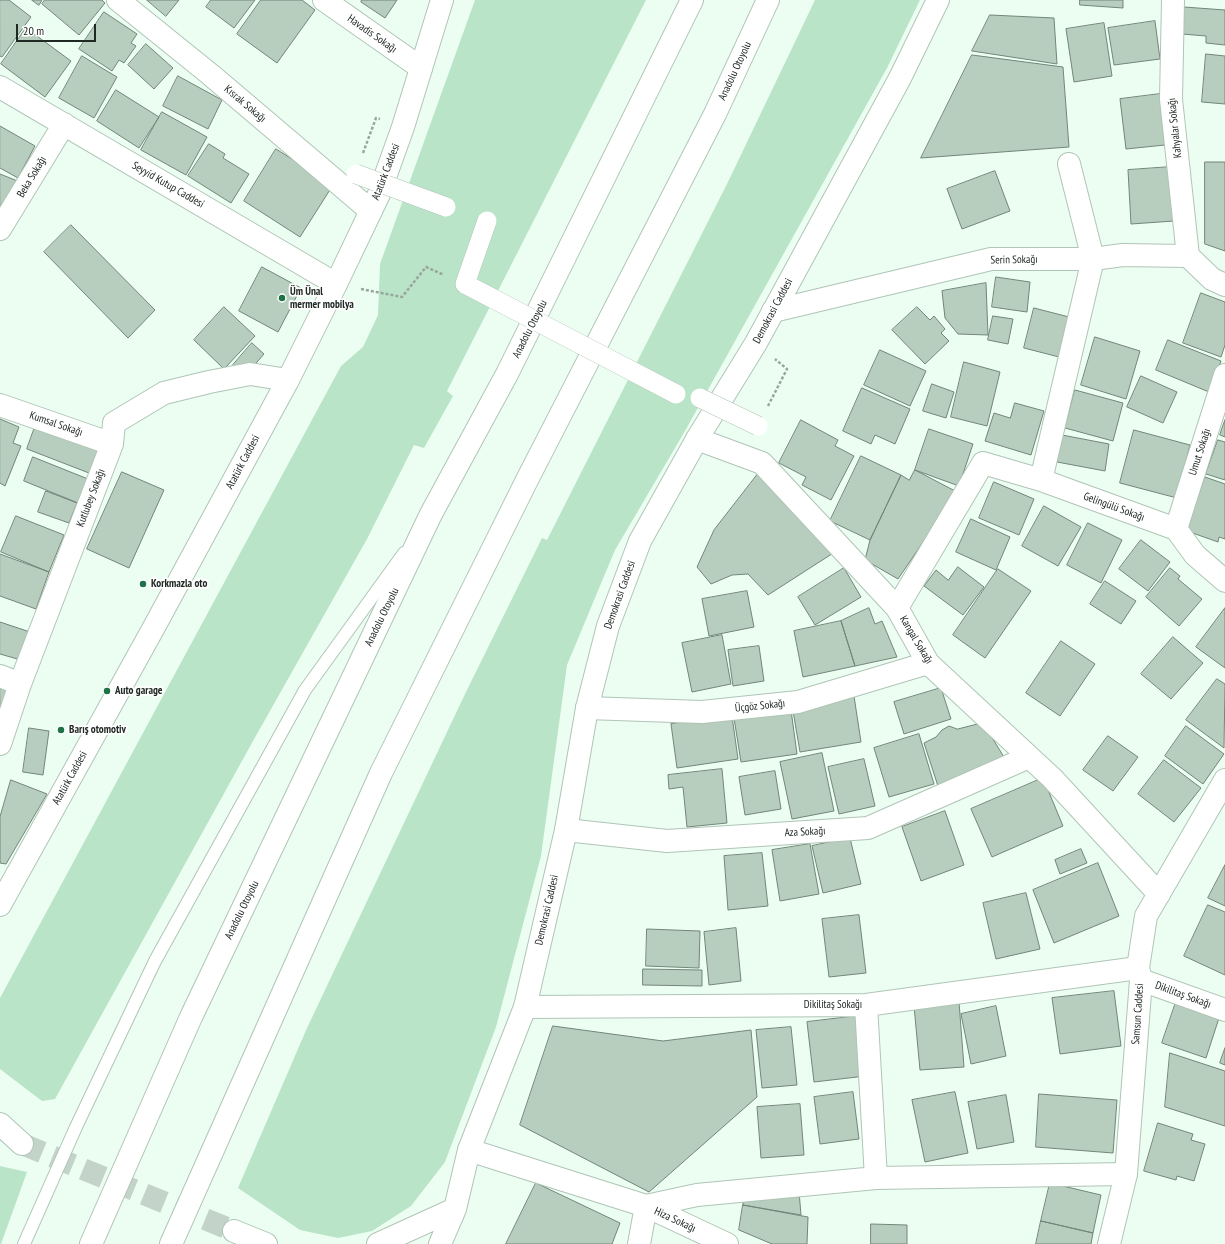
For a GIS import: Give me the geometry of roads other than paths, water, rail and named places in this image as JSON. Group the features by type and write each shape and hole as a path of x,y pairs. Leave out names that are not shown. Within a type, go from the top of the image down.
{"main road":[{"name":"Kısrak Sokağı","path":"118,0 371,211"},
{"name":"Havadis Sokağı","path":"324,0 421,68"},
{"name":"Atatürk Caddesi","path":"0,905 157,622 288,380 336,284 379,194 403,128 442,0"},
{"name":"Anadolu Otoyolu","path":"91,1244 191,1017 431,514 507,374 692,0"},
{"name":"Anadolu Otoyolu","path":"171,1244 381,773 528,478 715,114 768,0"},
{"name":"Demokrasi Caddesi","path":"440,1244 455,1209 469,1150 525,1007 566,830 587,708 608,626 640,541 697,439 756,343 900,78 938,0"},
{"name":"Kahyalar Sokağı","path":"1173,0 1171,99 1188,256"},
{"name":"Seyyid Kutup Caddesi","path":"0,87 336,284"},
{"name":"Beka Sokağı","path":"0,229 64,124"},
{"path":"1041,480 1093,259 1069,164"},
{"name":"Serin Sokağı","path":"773,311 991,259 1093,259 1123,255 1188,256"},
{"path":"1188,256 1212,279 1225,285"},
{"name":"Kutlubey Sokağı","path":"0,744 20,684 112,444 114,423 164,393 250,374 288,380"},
{"name":"Umut Sokağı","path":"1176,529 1225,375"},
{"name":"Kumsal Sokağı","path":"0,405 112,444"},
{"name":"Kangal Sokağı","path":"697,439 762,463 897,608 928,663 1052,778 1159,894"},
{"name":"Gelingülü Sokağı","path":"897,608 983,463 1041,480 1176,529"},
{"path":"1176,529 1195,555 1225,581"},
{"name":"Üçgöz Sokağı","path":"587,708 702,712 798,702 928,663"},
{"path":"0,676 20,684"},
{"name":"Aza Sokağı","path":"566,830 667,840 868,828 1029,757"},
{"name":"Samsun Caddesi","path":"1109,1244 1126,1174 1140,974 1146,916 1225,780"},
{"name":"Dikilitaş Sokağı","path":"525,1007 866,1005 1140,974 1225,1010"},
{"path":"866,1005 876,1178"},
{"path":"0,1124 22,1144 0,1141"},
{"name":"Hiza Sokağı","path":"469,1150 646,1206 727,1244"},
{"path":"639,1244 646,1206 697,1195 876,1178 1126,1174"},
{"path":"378,1244 455,1209"},
{"path":"234,1230 266,1244"}],"street":[{"path":"356,174 446,207"},
{"path":"487,221 465,284 676,394"},
{"path":"700,398 758,426"}],"lane":[{"path":"24,1244 76,1127 155,961 305,690 431,514"}],"tunnel":[{"path":"22,1144 234,1231"}],"place":[{"name":"Üm Ünal mermer mobilya","path":"282,298"},
{"name":"Korkmazla oto","path":"143,584"},
{"name":"Auto garage","path":"107,691"},
{"name":"Barış otomotiv","path":"61,730"}]}
